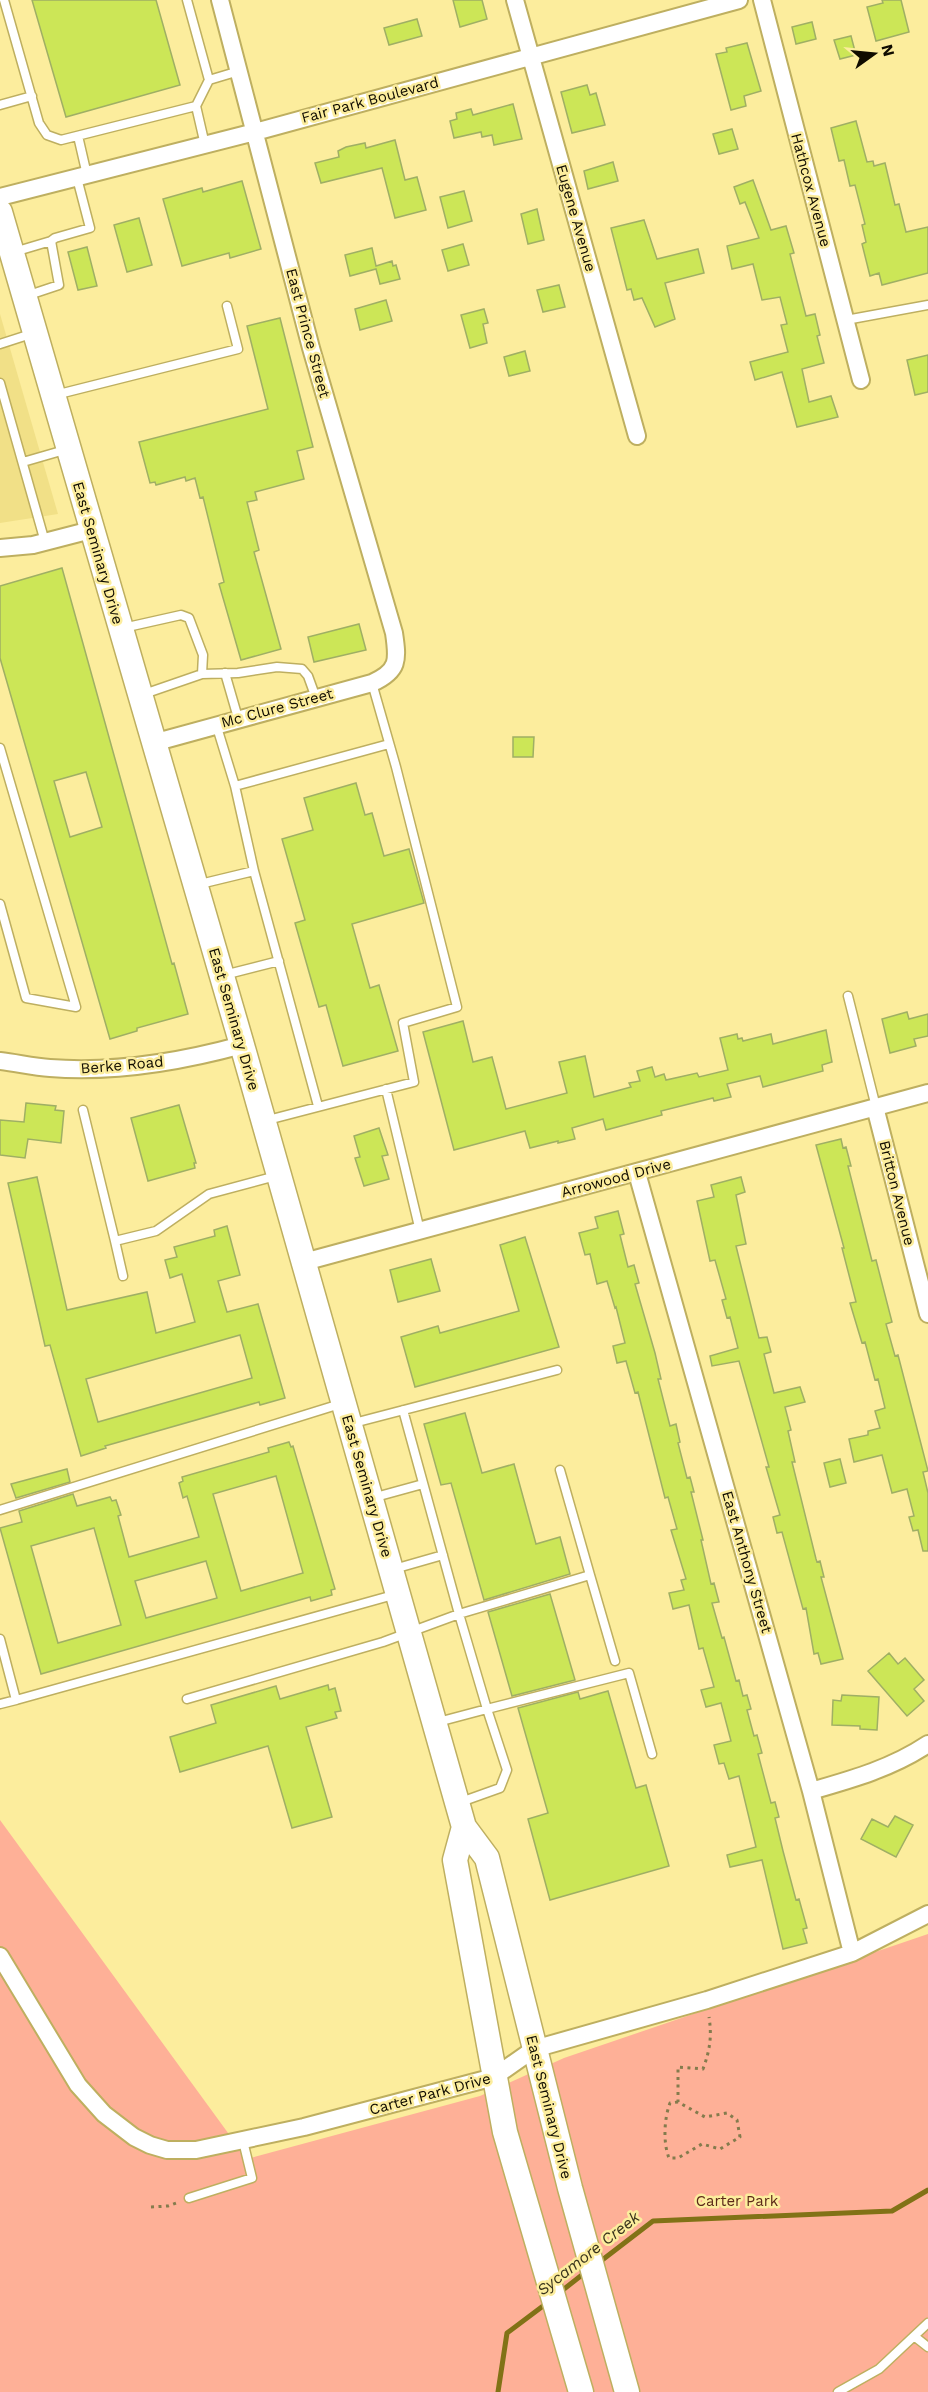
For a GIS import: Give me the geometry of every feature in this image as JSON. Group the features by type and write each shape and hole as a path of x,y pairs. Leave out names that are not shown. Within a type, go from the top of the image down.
{"main road":[{"name":"East Seminary Drive","path":"0,214 242,1045 457,1804 464,1827 487,1858 570,2188 627,2392"},
{"path":"464,1827 455,1860 505,2132 581,2392"}],"street":[{"name":"East Prince Street","path":"220,0 311,348 394,633 396,664"},
{"name":"Eugene Avenue","path":"515,0 637,436"},
{"name":"Fair Park Boulevard","path":"0,197 255,132 739,0"},
{"name":"Hathcox Avenue","path":"762,0 861,380"},
{"path":"0,548 45,542 92,530"},
{"name":"Mc Clure Street","path":"153,744 216,724 372,683 387,676 396,664"},
{"name":"Berke Road","path":"0,1061 48,1068 117,1068 197,1056 242,1045"},
{"name":"Arrowood Drive","path":"304,1262 928,1093"},
{"name":"Britton Avenue","path":"876,1107 928,1314"},
{"name":"East Anthony Street","path":"638,1173 811,1791 852,1953"},
{"path":"811,1791 903,1761 928,1744"},
{"name":"Carter Park Drive","path":"0,1956 78,2085 104,2114 142,2141 167,2150 196,2150 304,2127 494,2077 534,2049 707,2000 852,1953 928,1914"}],"lane":[{"path":"4,0 39,123 47,135 61,140 196,106"},
{"path":"187,0 209,80 196,106 205,145"},
{"path":"209,80 239,70"},
{"path":"0,105 32,96"},
{"path":"11,252 90,228 78,136"},
{"path":"24,296 59,285 51,241"},
{"path":"53,396 238,349 227,306"},
{"path":"846,320 926,308"},
{"path":"0,344 34,333"},
{"path":"0,383 45,542"},
{"path":"23,462 68,448"},
{"path":"120,629 181,615 189,618 203,655 202,674"},
{"path":"139,696 202,674 277,667 302,669 308,676 316,698"},
{"path":"225,673 238,718"},
{"path":"264,1122 414,1082 403,1023 457,1008 372,683"},
{"path":"216,724 235,786 254,871 318,1107"},
{"path":"235,786 389,744"},
{"path":"0,748 76,1007 26,998 0,904"},
{"path":"195,886 254,871"},
{"path":"222,976 279,961"},
{"path":"848,996 876,1107"},
{"path":"386,1089 420,1231"},
{"path":"83,1110 123,1276"},
{"path":"115,1241 156,1231 209,1194 279,1175"},
{"path":"0,1510 347,1414 403,1410 557,1370"},
{"path":"403,1410 459,1614 507,1770 500,1788 457,1804"},
{"path":"560,1470 615,1661"},
{"path":"371,1498 423,1484"},
{"path":"391,1570 443,1555"},
{"path":"187,1699 410,1633 459,1614 590,1575"},
{"path":"0,1704 398,1593"},
{"path":"0,1639 16,1700"},
{"path":"434,1723 629,1673 652,1754"},
{"path":"189,2198 252,2178 243,2141"},
{"path":"838,2392 879,2368 928,2323"},
{"path":"914,2336 928,2347"}],"path":[{"path":"678,2102 678,2067 703,2069 707,2058 712,2038 707,2000"},
{"path":"678,2102 705,2117 727,2113 736,2120 740,2137 720,2149 702,2144 678,2158 669,2158 665,2144 667,2129 665,2117 670,2103 678,2102"},
{"path":"152,2207 168,2206 189,2198"}],"shaded area":[{"path":"0,314 58,514 0,523"}],"green space":[{"name":"Carter Park","path":"0,1820 247,2159 480,2096 564,2058 928,1934 928,2392 0,2392"}],"building":[{"path":"32,0 156,0 180,85 66,117"},
{"path":"453,0 482,0 487,19 460,27"},
{"path":"882,0 901,0 909,32 876,41 867,7 883,3"},
{"path":"417,19 422,36 389,45 384,28"},
{"path":"812,22 816,39 796,44 792,27"},
{"path":"851,36 856,55 840,59 834,40"},
{"path":"747,43 761,91 744,96 746,106 731,110 716,54 727,52 726,48"},
{"path":"587,85 590,95 596,93 605,125 572,133 561,92"},
{"path":"513,104 522,139 494,145 492,135 482,137 481,132 454,138 450,121 457,119 456,113 471,109 473,115"},
{"path":"856,121 867,162 873,161 874,166 885,163 895,205 899,204 906,232 928,227 928,273 882,285 879,273 870,276 862,244 866,242 862,225 865,224 855,185 850,186 844,160 839,161 831,128"},
{"path":"732,129 738,149 719,154 713,134"},
{"path":"395,140 405,180 417,177 426,210 395,218 382,168 321,183 315,163 339,157 338,151 346,147 365,143 366,148"},
{"path":"613,162 618,181 588,189 584,171"},
{"path":"753,180 771,230 786,226 794,253 790,254 806,316 815,314 820,335 817,336 824,363 802,369 809,402 831,396 838,417 797,427 782,372 755,380 750,362 788,352 781,325 787,324 780,297 762,300 753,264 732,269 727,246 759,238 745,202 740,204 734,187"},
{"path":"242,181 261,249 230,258 229,253 182,266 163,199 202,188 203,192"},
{"path":"464,191 472,221 448,228 440,197"},
{"path":"537,209 544,240 528,244 521,214"},
{"path":"139,218 152,265 127,272 114,225"},
{"path":"644,220 657,259 698,249 704,273 665,283 675,319 655,327 642,298 634,300 631,289 627,290 611,228"},
{"path":"463,244 469,265 448,271 442,250"},
{"path":"87,247 97,286 78,290 68,252"},
{"path":"372,248 376,266 392,261 393,266 396,265 400,279 380,284 376,269 350,276 345,255"},
{"path":"559,285 565,307 543,312 537,290"},
{"path":"386,300 392,321 360,330 355,309"},
{"path":"484,309 488,323 483,324 487,343 470,348 461,315"},
{"path":"280,318 313,447 297,451 304,479 255,492 257,500 247,502 259,550 254,552 281,649 241,660 219,584 224,582 203,497 200,498 195,478 186,481 185,477 156,485 155,482 150,483 139,442 268,409 247,326"},
{"path":"525,351 530,371 509,376 504,357"},
{"path":"928,355 928,392 915,395 907,360"},
{"path":"62,568 172,964 174,963 188,1014 137,1028 137,1031 110,1039 0,658 0,586","holes":["86,772 102,827 70,837 54,781"]},
{"path":"359,624 366,650 314,662 308,637"},
{"path":"513,737 534,737 533,757 513,757"},
{"path":"356,783 365,815 372,813 384,856 409,849 424,903 352,924 370,988 379,985 398,1051 343,1066 326,1005 319,1007 295,923 305,920 282,839 313,830 304,798"},
{"path":"907,1012 909,1019 928,1014 928,1036 914,1039 916,1046 890,1053 882,1019"},
{"path":"463,1021 473,1062 492,1057 506,1109 567,1093 559,1062 585,1056 594,1097 631,1087 629,1083 640,1081 637,1071 652,1067 655,1077 664,1074 666,1080 697,1073 699,1077 728,1070 720,1038 737,1034 738,1039 742,1038 743,1041 771,1034 773,1044 826,1030 832,1062 822,1065 823,1071 763,1087 760,1076 727,1084 731,1097 714,1101 713,1098 661,1111 662,1115 606,1130 603,1119 572,1128 575,1139 558,1143 558,1141 530,1148 525,1131 454,1150 423,1032"},
{"path":"26,1103 56,1106 55,1110 64,1111 61,1143 28,1139 25,1158 0,1155 0,1120 24,1122"},
{"path":"179,1105 196,1163 194,1163 195,1168 148,1181 131,1118"},
{"path":"379,1128 388,1155 382,1156 389,1179 364,1186 355,1158 360,1157 354,1136"},
{"path":"841,1139 843,1148 846,1147 851,1166 848,1166 872,1261 876,1260 892,1322 886,1324 895,1356 898,1355 928,1471 923,1472 928,1493 928,1551 923,1551 918,1530 913,1531 909,1517 914,1516 907,1489 892,1493 882,1455 854,1462 849,1439 868,1435 868,1431 880,1428 875,1411 885,1408 878,1379 875,1380 865,1342 862,1343 850,1303 856,1302 816,1145"},
{"path":"37,1177 67,1310 147,1292 156,1333 195,1322 182,1274 170,1278 165,1260 177,1257 174,1247 215,1236 214,1230 227,1226 240,1275 218,1281 227,1312 258,1304 285,1398 260,1405 259,1402 105,1446 106,1448 81,1456 50,1345 45,1346 8,1183","holes":["240,1335 252,1378 98,1422 86,1379"]},
{"path":"741,1177 745,1192 736,1195 746,1244 736,1246 759,1338 767,1337 771,1352 764,1354 774,1393 800,1387 805,1402 785,1407 791,1430 788,1431 795,1462 792,1462 816,1559 817,1562 820,1561 824,1577 821,1577 843,1659 821,1664 818,1653 814,1654 806,1608 803,1609 782,1532 777,1533 773,1517 780,1515 739,1361 712,1366 710,1356 738,1348 730,1317 727,1318 722,1300 726,1299 715,1260 710,1261 697,1201 714,1197 711,1185"},
{"path":"618,1211 624,1234 620,1235 628,1267 634,1265 639,1283 635,1284 655,1353 661,1379 658,1379 670,1426 676,1424 680,1442 678,1443 687,1478 690,1477 694,1492 691,1492 711,1584 714,1583 719,1602 712,1603 736,1681 739,1680 743,1696 747,1695 751,1709 747,1710 754,1736 757,1735 762,1753 758,1754 771,1803 775,1802 779,1817 775,1818 783,1851 796,1900 799,1899 807,1928 803,1929 807,1943 783,1949 762,1860 730,1867 727,1855 756,1847 739,1776 729,1779 724,1763 719,1764 714,1745 731,1741 721,1703 706,1707 701,1690 714,1687 703,1648 699,1649 689,1605 673,1609 669,1593 684,1590 681,1580 686,1579 671,1530 677,1529 668,1497 665,1498 638,1392 635,1393 626,1361 617,1363 613,1346 625,1343 616,1307 607,1281 597,1284 590,1254 585,1255 579,1233 598,1228 595,1217"},
{"path":"525,1237 559,1347 415,1387 401,1337 438,1326 440,1333 519,1311 500,1245"},
{"path":"431,1259 440,1291 398,1302 390,1270"},
{"path":"465,1413 482,1473 514,1464 536,1544 560,1537 570,1574 484,1600 451,1483 441,1485 424,1424"},
{"path":"289,1442 291,1447 293,1446 335,1589 331,1590 332,1595 311,1601 310,1597 41,1674 0,1528 22,1522 19,1511 73,1494 77,1506 110,1497 112,1501 116,1500 129,1557 199,1537 187,1496 183,1498 179,1483 183,1481 182,1477 269,1452 268,1448","holes":["276,1476 303,1573 241,1591 213,1494","94,1528 121,1625 58,1643 31,1546","206,1561 217,1598 146,1618 135,1581"]},
{"path":"840,1459 846,1483 830,1487 824,1463"},
{"path":"67,1469 70,1482 16,1498 11,1484"},
{"path":"550,1594 575,1680 512,1696 488,1612"},
{"path":"889,1653 898,1664 905,1658 924,1680 914,1689 924,1701 907,1716 868,1671"},
{"path":"328,1685 329,1690 335,1688 341,1711 335,1712 337,1718 306,1727 332,1817 292,1828 268,1746 180,1772 170,1737 216,1723 211,1705 276,1686 280,1699"},
{"path":"608,1691 636,1788 646,1785 669,1866 550,1900 528,1819 548,1813 518,1708 578,1692 580,1699"},
{"path":"842,1695 879,1697 877,1730 860,1729 860,1726 832,1725 833,1700 841,1701"},
{"path":"895,1816 913,1825 896,1857 861,1839 872,1819 888,1827"}],"waterway":[{"name":"Sycamore Creek","path":"597,2264 653,2221 892,2211 928,2190"},
{"name":"Sycamore Creek","path":"559,2293 587,2271"},
{"name":"Sycamore Creek","path":"498,2392 507,2333 547,2303"}]}
